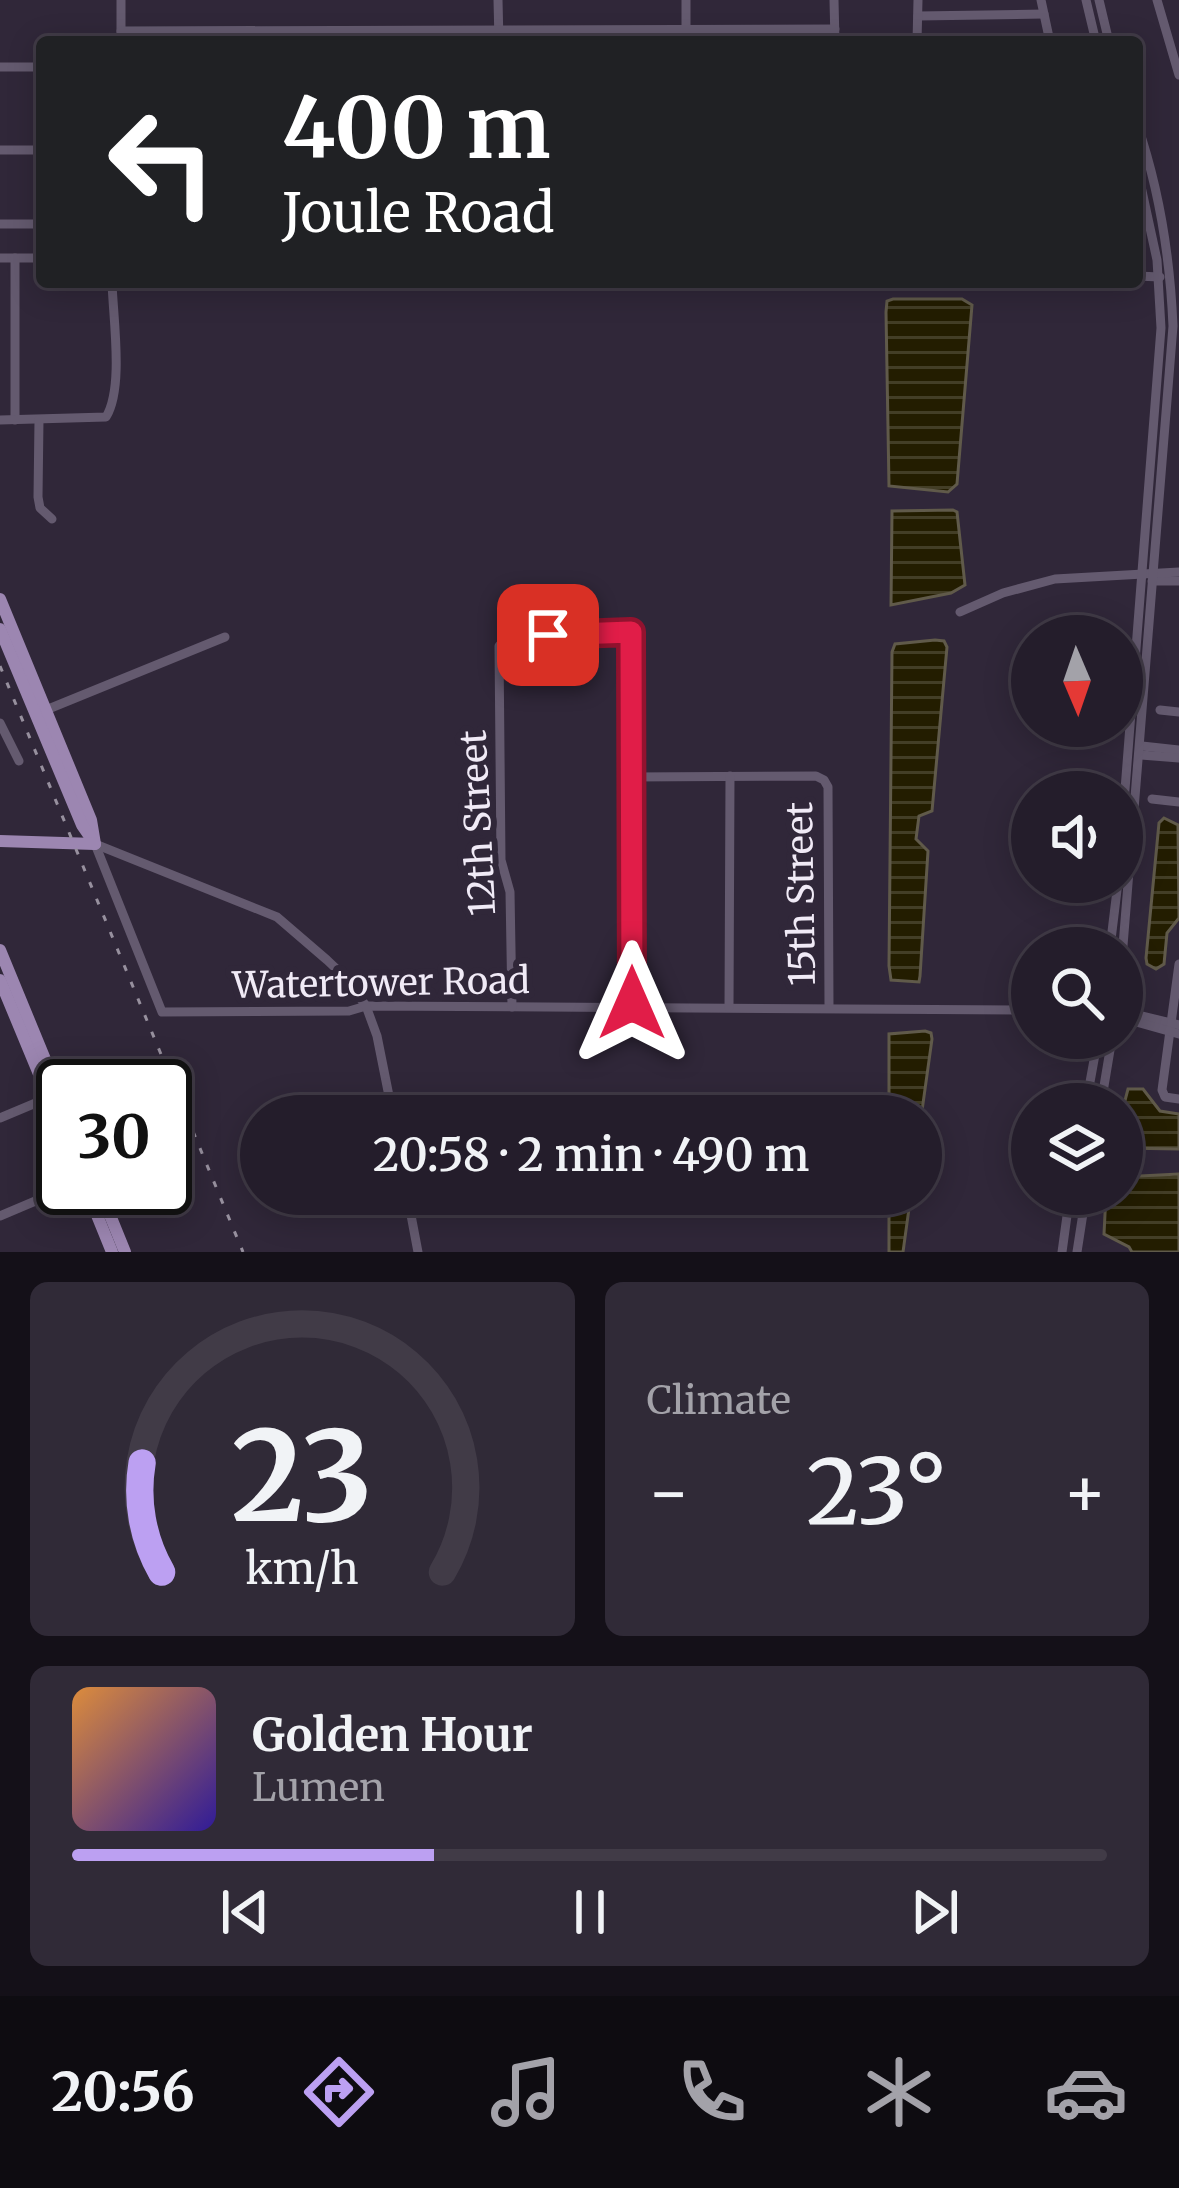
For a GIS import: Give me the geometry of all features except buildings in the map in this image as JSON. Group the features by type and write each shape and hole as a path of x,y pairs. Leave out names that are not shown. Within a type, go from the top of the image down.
{"main road":[{"path":"0,599 41,712"},
{"path":"0,629 91,820 95,844 0,842"},
{"path":"0,950 44,1059"},
{"path":"0,980 40,1059"},
{"path":"97,1215 112,1252"},
{"path":"110,1215 125,1252"}],"street":[{"path":"121,0 122,36 835,36 834,0"},
{"path":"498,0 499,36"},
{"path":"686,0 686,36"},
{"path":"917,36 918,0"},
{"path":"1041,0 1047,36"},
{"path":"1086,0 1095,36"},
{"path":"1099,0 1108,36"},
{"path":"1157,0 1179,75"},
{"path":"918,16 1044,14"},
{"path":"0,68 36,67"},
{"path":"1125,927 1172,361 1161,207 1143,145"},
{"path":"0,150 36,150"},
{"path":"1127,771 1165,277 1143,191"},
{"path":"0,224 36,224"},
{"path":"0,258 36,258"},
{"path":"15,258 16,420"},
{"path":"1143,276 1165,277"},
{"path":"0,420 106,417 115,388 112,288"},
{"path":"39,420 38,497 40,508 52,519"},
{"path":"1155,577 1179,572"},
{"path":"960,612 1003,592 1055,578 1142,576 1179,581"},
{"name":"12th Street","path":"512,1007 510,887 501,860 499,646 504,638 631,632 631,777"},
{"path":"41,712 225,637"},
{"path":"1160,710 1179,712"},
{"path":"0,723 19,761"},
{"path":"1142,751 1177,757"},
{"path":"632,1007 631,777 730,776 729,1007"},
{"name":"15th Street","path":"730,776 816,776 828,787 829,1007"},
{"path":"1153,799 1179,802"},
{"path":"95,844 277,917 345,977 366,1006 389,1095"},
{"name":"Watertower Road","path":"95,844 162,1012 349,1011 366,1006 1011,1010"},
{"path":"1179,964 1175,1028 1162,1093 1179,1099"},
{"path":"1143,1020 1175,1028"},
{"path":"0,1118 36,1105"},
{"path":"0,1216 36,1201"},
{"path":"410,1215 418,1252"},
{"path":"1062,1252 1067,1215"},
{"path":"1077,1252 1083,1215"}],"shaded area":[{"path":"962,299 972,305 957,484 948,492 889,486 886,312 887,301"},
{"path":"892,511 957,512 965,585 951,593 891,605"},
{"path":"944,641 947,647 932,811 919,816 916,839 928,851 920,976 919,982 891,980 892,652 895,644"},
{"path":"1164,818 1178,825 1179,918 1167,933 1164,964 1156,969 1146,958 1159,823"},
{"path":"931,1033 924,1095 889,1095 889,1034"},
{"path":"1143,1089 1160,1111 1179,1114 1179,1149 1143,1148"},
{"path":"1179,1174 1179,1252 1132,1252 1104,1234 1105,1215 1143,1215 1143,1176"},
{"path":"889,1215 908,1215 903,1252 889,1252"}],"railway":[{"path":"0,666 243,1252"}],"route":[{"path":"548,635 631,632 632,1003"}]}
